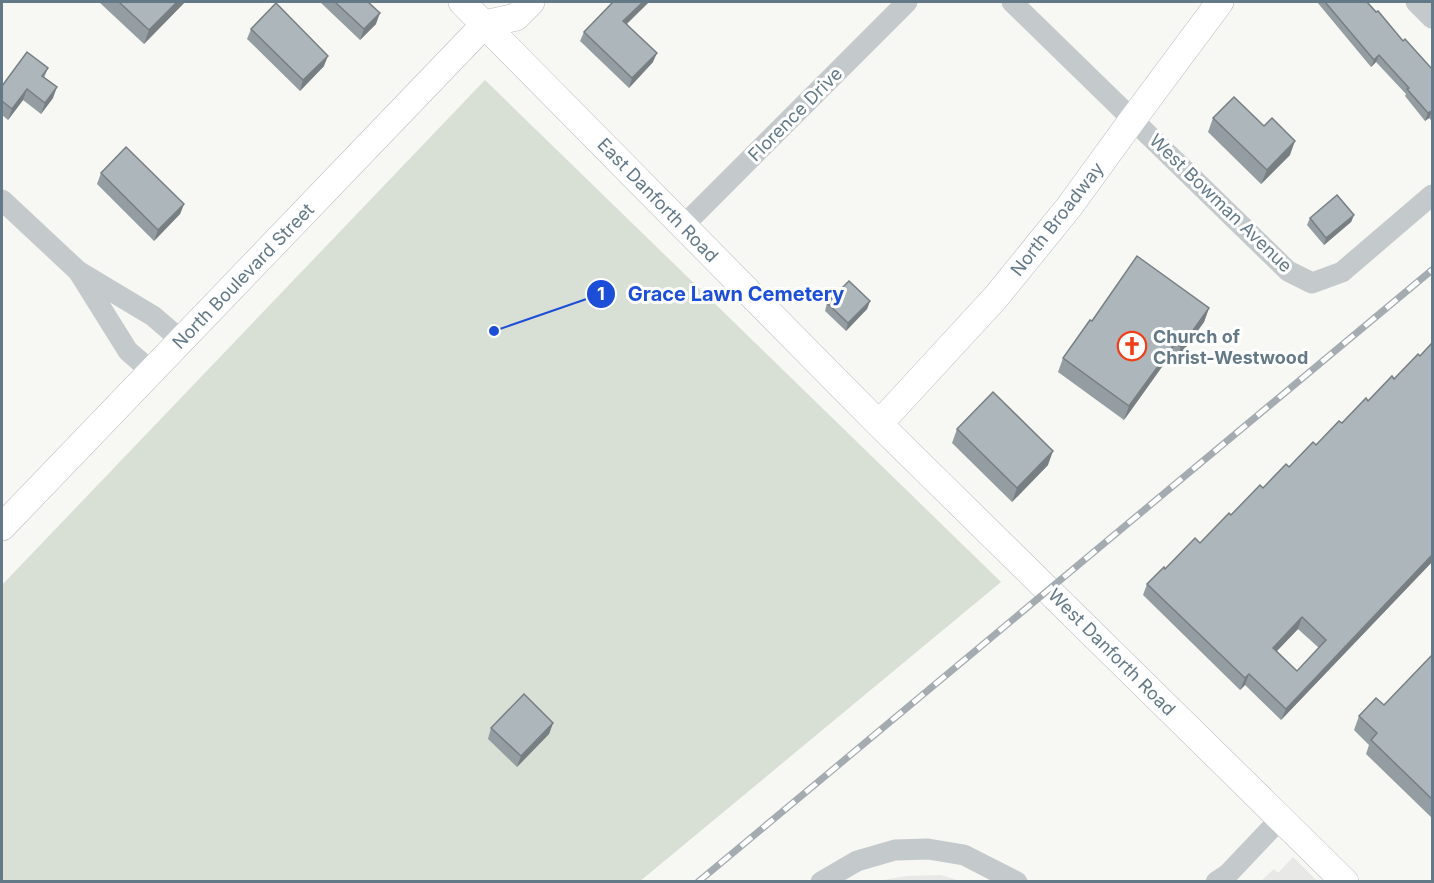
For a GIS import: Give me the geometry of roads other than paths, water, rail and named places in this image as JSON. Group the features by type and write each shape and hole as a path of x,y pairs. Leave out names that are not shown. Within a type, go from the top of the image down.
{"main road":[{"name":"East Danforth Road","path":"462,2 486,13 683,226 879,424"},
{"path":"486,13 516,17 531,2"},
{"name":"North Broadway","path":"879,424 996,297 1069,207 1220,2"},
{"name":"North Boulevard Street","path":"2,527 181,340 486,13"},
{"name":"West Danforth Road","path":"879,424 1345,882"}],"street":[{"name":"Florence Drive","path":"683,226 907,2"},
{"name":"West Bowman Avenue","path":"1012,2 1288,271 1312,283 1342,272 1432,195"},
{"path":"1416,2 1432,18"},
{"path":"2,200 78,271 153,316 181,340"},
{"path":"78,271 128,351 151,371"},
{"path":"1216,882 1228,874 1281,818"},
{"path":"820,882 857,861 895,850 928,849 964,855 1017,882"}],"railway":[{"path":"698,882 1432,270"}],"place":[{"name":"Grace Lawn Cemetery","path":"494,331"},
{"name":"Church of Christ-Westwood","path":"1132,346"}]}
